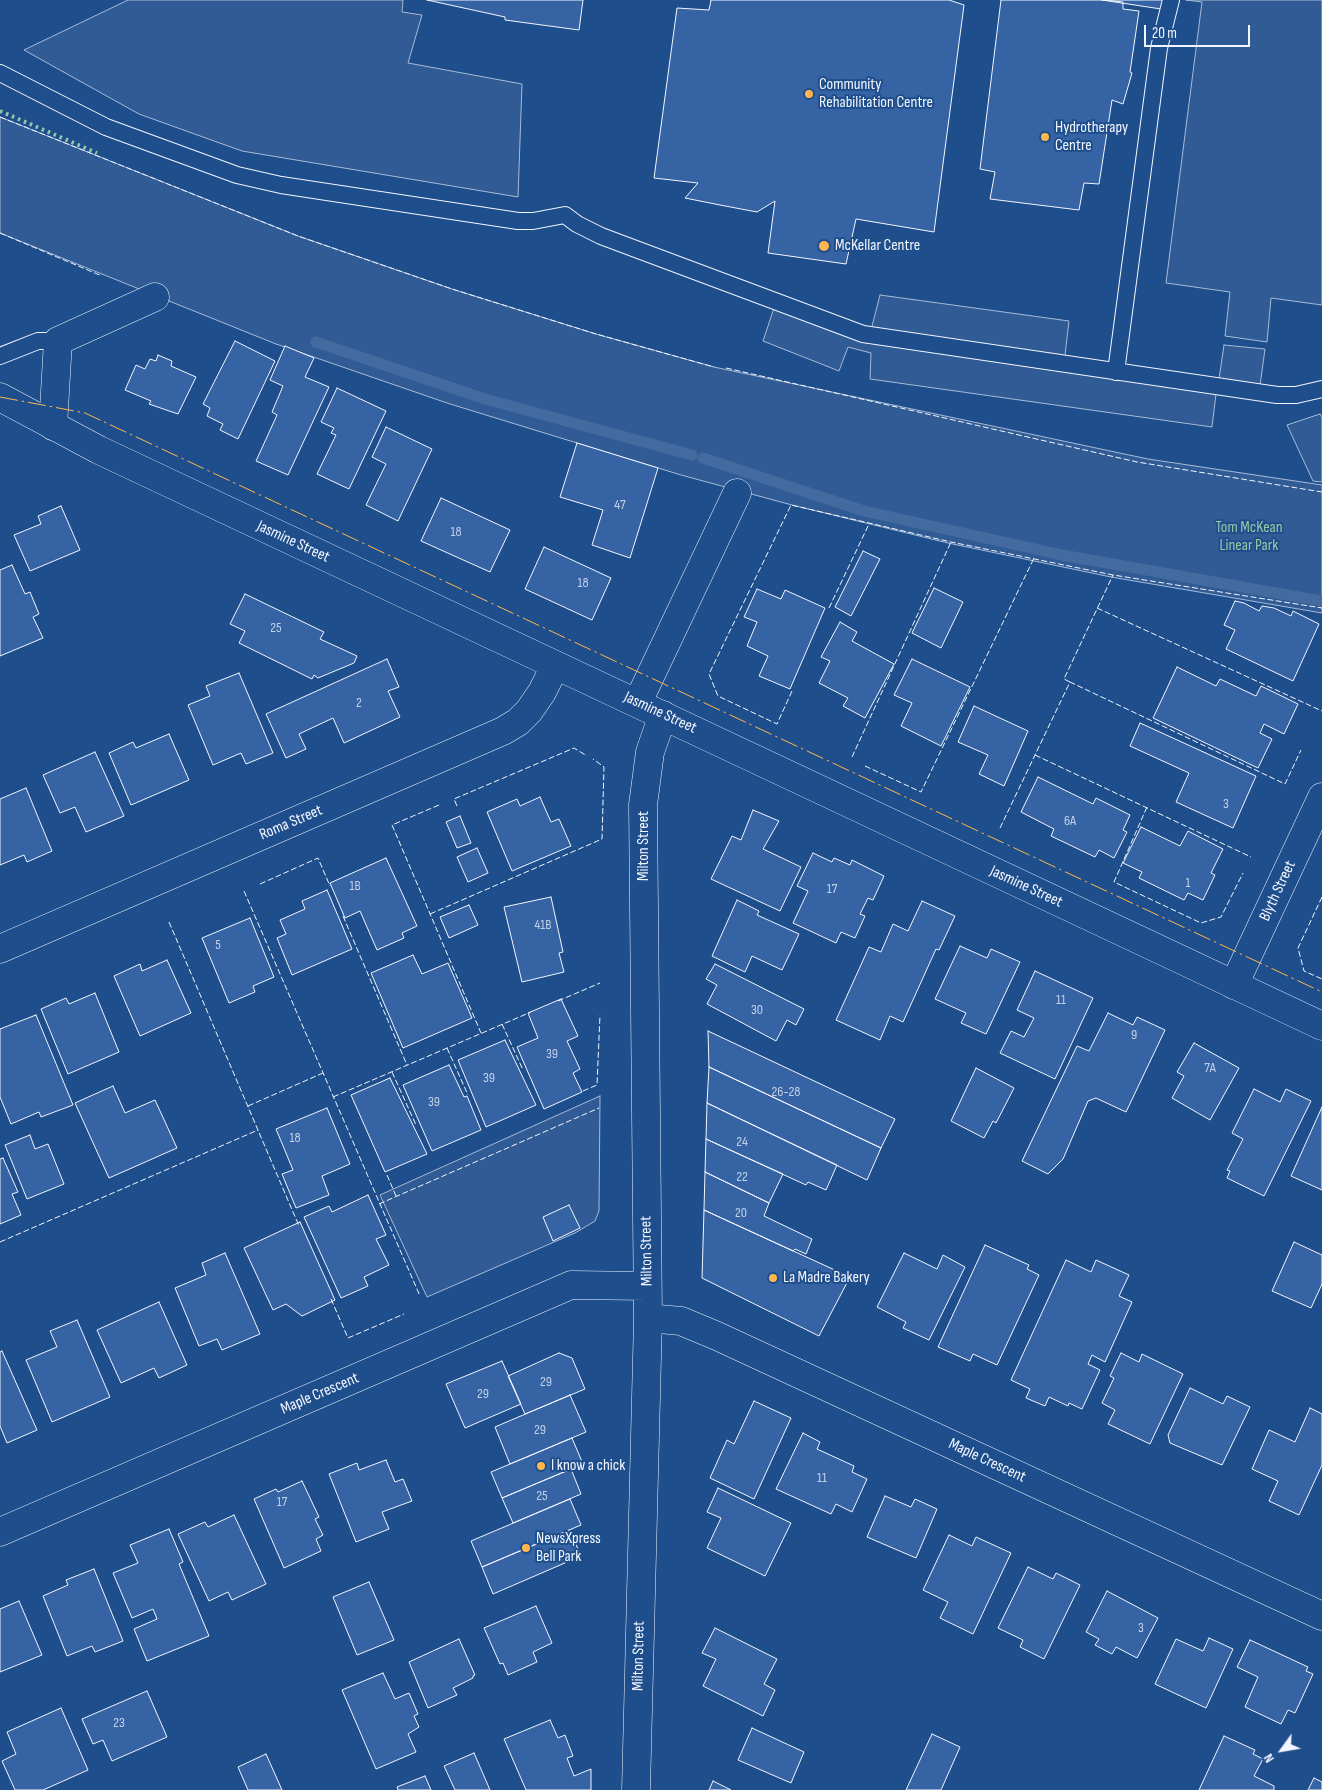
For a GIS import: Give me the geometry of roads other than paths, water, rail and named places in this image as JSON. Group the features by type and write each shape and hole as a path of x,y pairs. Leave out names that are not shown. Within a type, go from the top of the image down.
{"street":[{"path":"52,426 58,341 155,297"},
{"name":"Jasmine Street","path":"0,397 52,426 555,666 638,702 1322,1026"},
{"path":"638,702 737,493"},
{"name":"Roma Street","path":"0,949 503,731 518,722 529,711 542,692 555,666"},
{"name":"Milton Street","path":"636,1790 648,1318 643,805 650,752 663,715"},
{"name":"Blyth Street","path":"1234,985 1322,797"},
{"name":"Maple Crescent","path":"0,1532 571,1285 647,1286"},
{"name":"Maple Crescent","path":"648,1318 681,1321 717,1336 1322,1616"}],"lane":[{"path":"1116,372 1159,48 1171,0"},
{"path":"0,73 106,128 237,175 281,185 518,220 532,221 565,215 576,224 602,236 863,334 1277,394 1296,395 1322,389"},
{"path":"0,356 38,341 58,341"}],"waterway":[{"path":"316,342 485,399 692,455"},
{"path":"703,458 864,511 1062,555 1322,601"}],"place":[{"name":"Community Rehabilitation Centre","path":"809,94"},
{"name":"Hydrotherapy Centre","path":"1045,137"},
{"name":"McKellar Centre","path":"824,246"},
{"name":"La Madre Bakery","path":"773,1278"},
{"name":"I know a chick","path":"541,1466"},
{"name":"NewsXpress Bell Park","path":"526,1548"}],"park label":[{"name":"Tom McKean Linear Park","path":"1249,537"}]}
